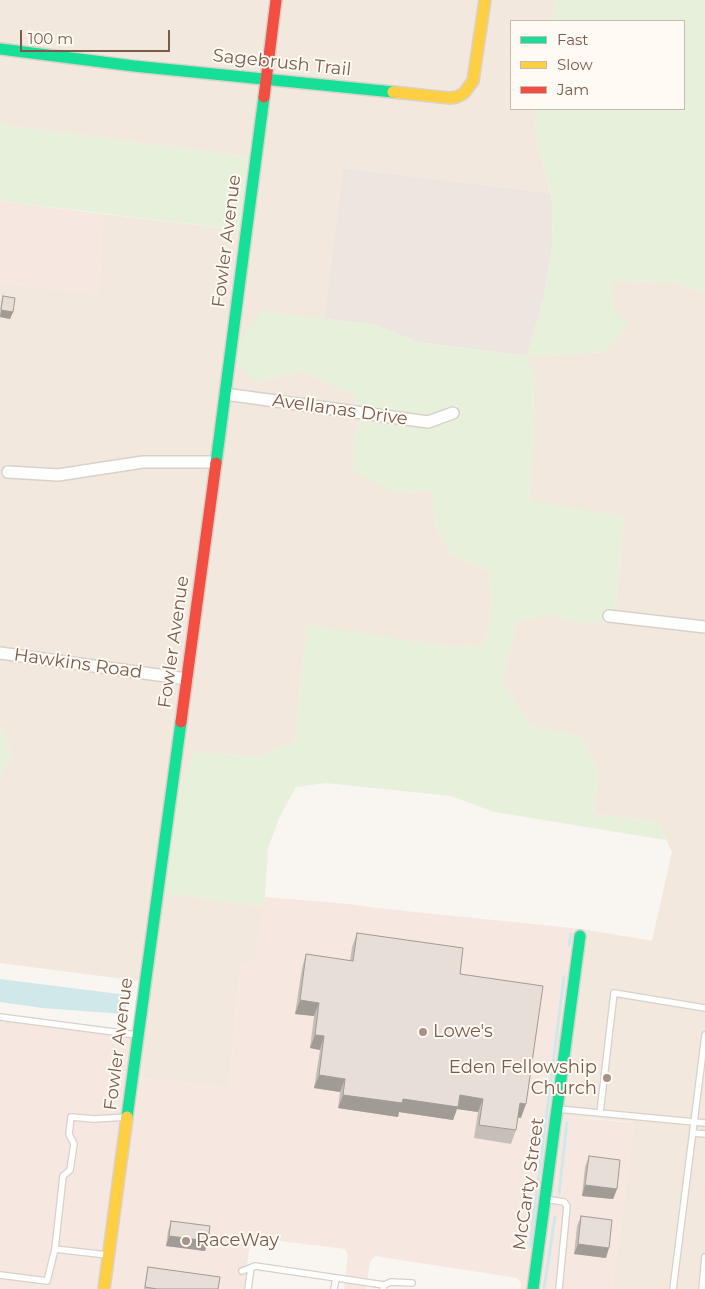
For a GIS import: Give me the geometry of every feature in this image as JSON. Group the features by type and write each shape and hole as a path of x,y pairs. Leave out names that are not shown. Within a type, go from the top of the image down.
{"street":[{"name":"Fowler Avenue","path":"104,1289 128,1117 137,1035 187,679 276,0"},
{"name":"Sagebrush Trail","path":"0,49 134,66 450,98 464,93 473,81 484,0"},
{"name":"Avellanas Drive","path":"225,394 428,422 454,413"},
{"path":"8,472 58,475 144,462 215,462"},
{"path":"609,616 705,627"},
{"name":"Hawkins Road","path":"0,653 187,679"},
{"name":"McCarty Street","path":"532,1289 580,936"}],"lane":[{"path":"600,1113 614,993 705,1008"},
{"path":"0,1017 137,1035"},
{"path":"673,1289 705,1035"},
{"path":"557,1109 705,1123"},
{"path":"0,1275 47,1281 55,1249 62,1176 70,1170 74,1144 69,1134 71,1117 94,1119 128,1117"},
{"path":"693,1133 705,1134"},
{"path":"545,1199 564,1202 567,1206 560,1289"},
{"path":"55,1249 109,1256"},
{"path":"702,1289 705,1257"},
{"path":"242,1271 255,1266 384,1287 391,1282 412,1283"},
{"path":"248,1289 251,1268"},
{"path":"334,1289 336,1278"}],"shaded area":[{"path":"0,0 271,0 262,73 0,43"},
{"path":"281,0 479,0 468,79 456,91 272,74"},
{"path":"490,0 556,0 552,20 510,20 510,110 537,110 535,118 538,150 543,162 550,193 343,168 324,319 260,312 256,382 303,371 354,395 357,406 230,389 271,86 468,97"},
{"path":"0,55 261,85 251,157 0,125"},
{"path":"343,168 550,193 553,205 552,248 544,297 527,356 418,342 373,324 324,319"},
{"path":"0,201 103,214 98,294 0,282"},
{"path":"103,214 242,230 211,456 143,456 58,469 4,466 2,477 58,481 144,468 209,468 182,673 0,647 0,282 98,294"},
{"path":"611,281 673,282 705,294 705,621 615,611 624,516 529,502 534,379 527,356 605,352 613,309"},
{"path":"229,400 359,418 354,440 390,491 432,492 436,527 452,555 489,571 492,611 483,646 450,647 308,626 295,742 258,757 194,752 176,798"},
{"path":"550,614 584,623 609,622 705,633 705,1289 612,1289 634,1123 562,1116 586,931 582,929 652,941 672,852 658,822 593,814 598,769 582,737 532,727 502,682 517,622"},
{"path":"0,659 181,684 140,981 0,963 0,775 12,757 0,728"},
{"path":"163,893 264,906 255,964 241,963 229,1088 137,1078"},
{"path":"265,897 582,929 576,930 527,1289 520,1289 521,1283 517,1278 375,1256 370,1261 366,1289 344,1289 348,1255 345,1249 255,1238 250,1242 244,1289 109,1289 137,1078 229,1088 241,963 255,964"},
{"path":"0,1016 132,1034 99,1289 0,1289"},
{"path":"562,1116 634,1123 612,1289 538,1289"}],"green space":[{"path":"556,0 705,0 705,294 673,282 611,281 613,309 629,324 605,352 528,356 534,379 529,501 624,516 615,611 604,610 603,621 609,622 584,623 550,614 517,622 502,682 532,727 582,737 598,769 593,814 658,822 666,840 494,812 451,796 326,783 296,787 279,818 267,851 264,906 163,893 176,798 194,752 258,757 295,742 308,625 450,647 483,646 492,611 489,571 452,555 436,527 432,492 390,491 354,471 354,440 359,418 428,427 443,424 460,416 457,405 428,416 357,406 354,395 303,371 256,382 235,363 243,336 260,312 373,324 418,342 527,356 544,297 552,248 553,205 543,162 538,150 535,118 537,110 685,110 685,20 552,20"},
{"path":"0,125 251,157 242,230 0,201"},
{"path":"0,728 12,757 0,775"}],"water":[{"path":"0,979 127,995 124,1014 42,1008 0,1002"}],"building":[{"path":"3,296 15,298 13,312 1,310"},
{"name":"Lowe's","path":"357,933 463,948 460,974 543,986 526,1104 520,1103 516,1130 479,1125 483,1099 460,1095 458,1107 403,1099 402,1103 343,1095 345,1079 319,1075 324,1036 315,1035 319,1003 300,1000 306,954 353,961"},
{"path":"589,1156 620,1160 617,1189 585,1185"},
{"path":"581,1216 612,1220 609,1248 578,1244"},
{"path":"171,1221 210,1226 208,1241 169,1236"},
{"path":"148,1267 220,1277 218,1289 157,1289 145,1287"}],"waterway":[{"path":"569,945 571,934"},
{"path":"530,1246 564,977"},
{"path":"559,1193 567,1123"},
{"path":"544,1289 555,1217"}],"traffic: fast":[{"path":"0,49 134,66 393,92"},
{"path":"216,463 264,97"},
{"path":"127,1117 181,722"},
{"path":"533,1289 580,936"}],"traffic: slow":[{"path":"393,92 450,98 464,93 473,81 485,0"},
{"path":"104,1289 127,1117"}],"traffic: jam":[{"path":"264,97 276,0"},
{"path":"181,722 216,463"}],"place":[{"name":"Lowe's","path":"423,1032"},
{"name":"Eden Fellowship Church","path":"607,1078"},
{"name":"RaceWay","path":"186,1241"}]}
